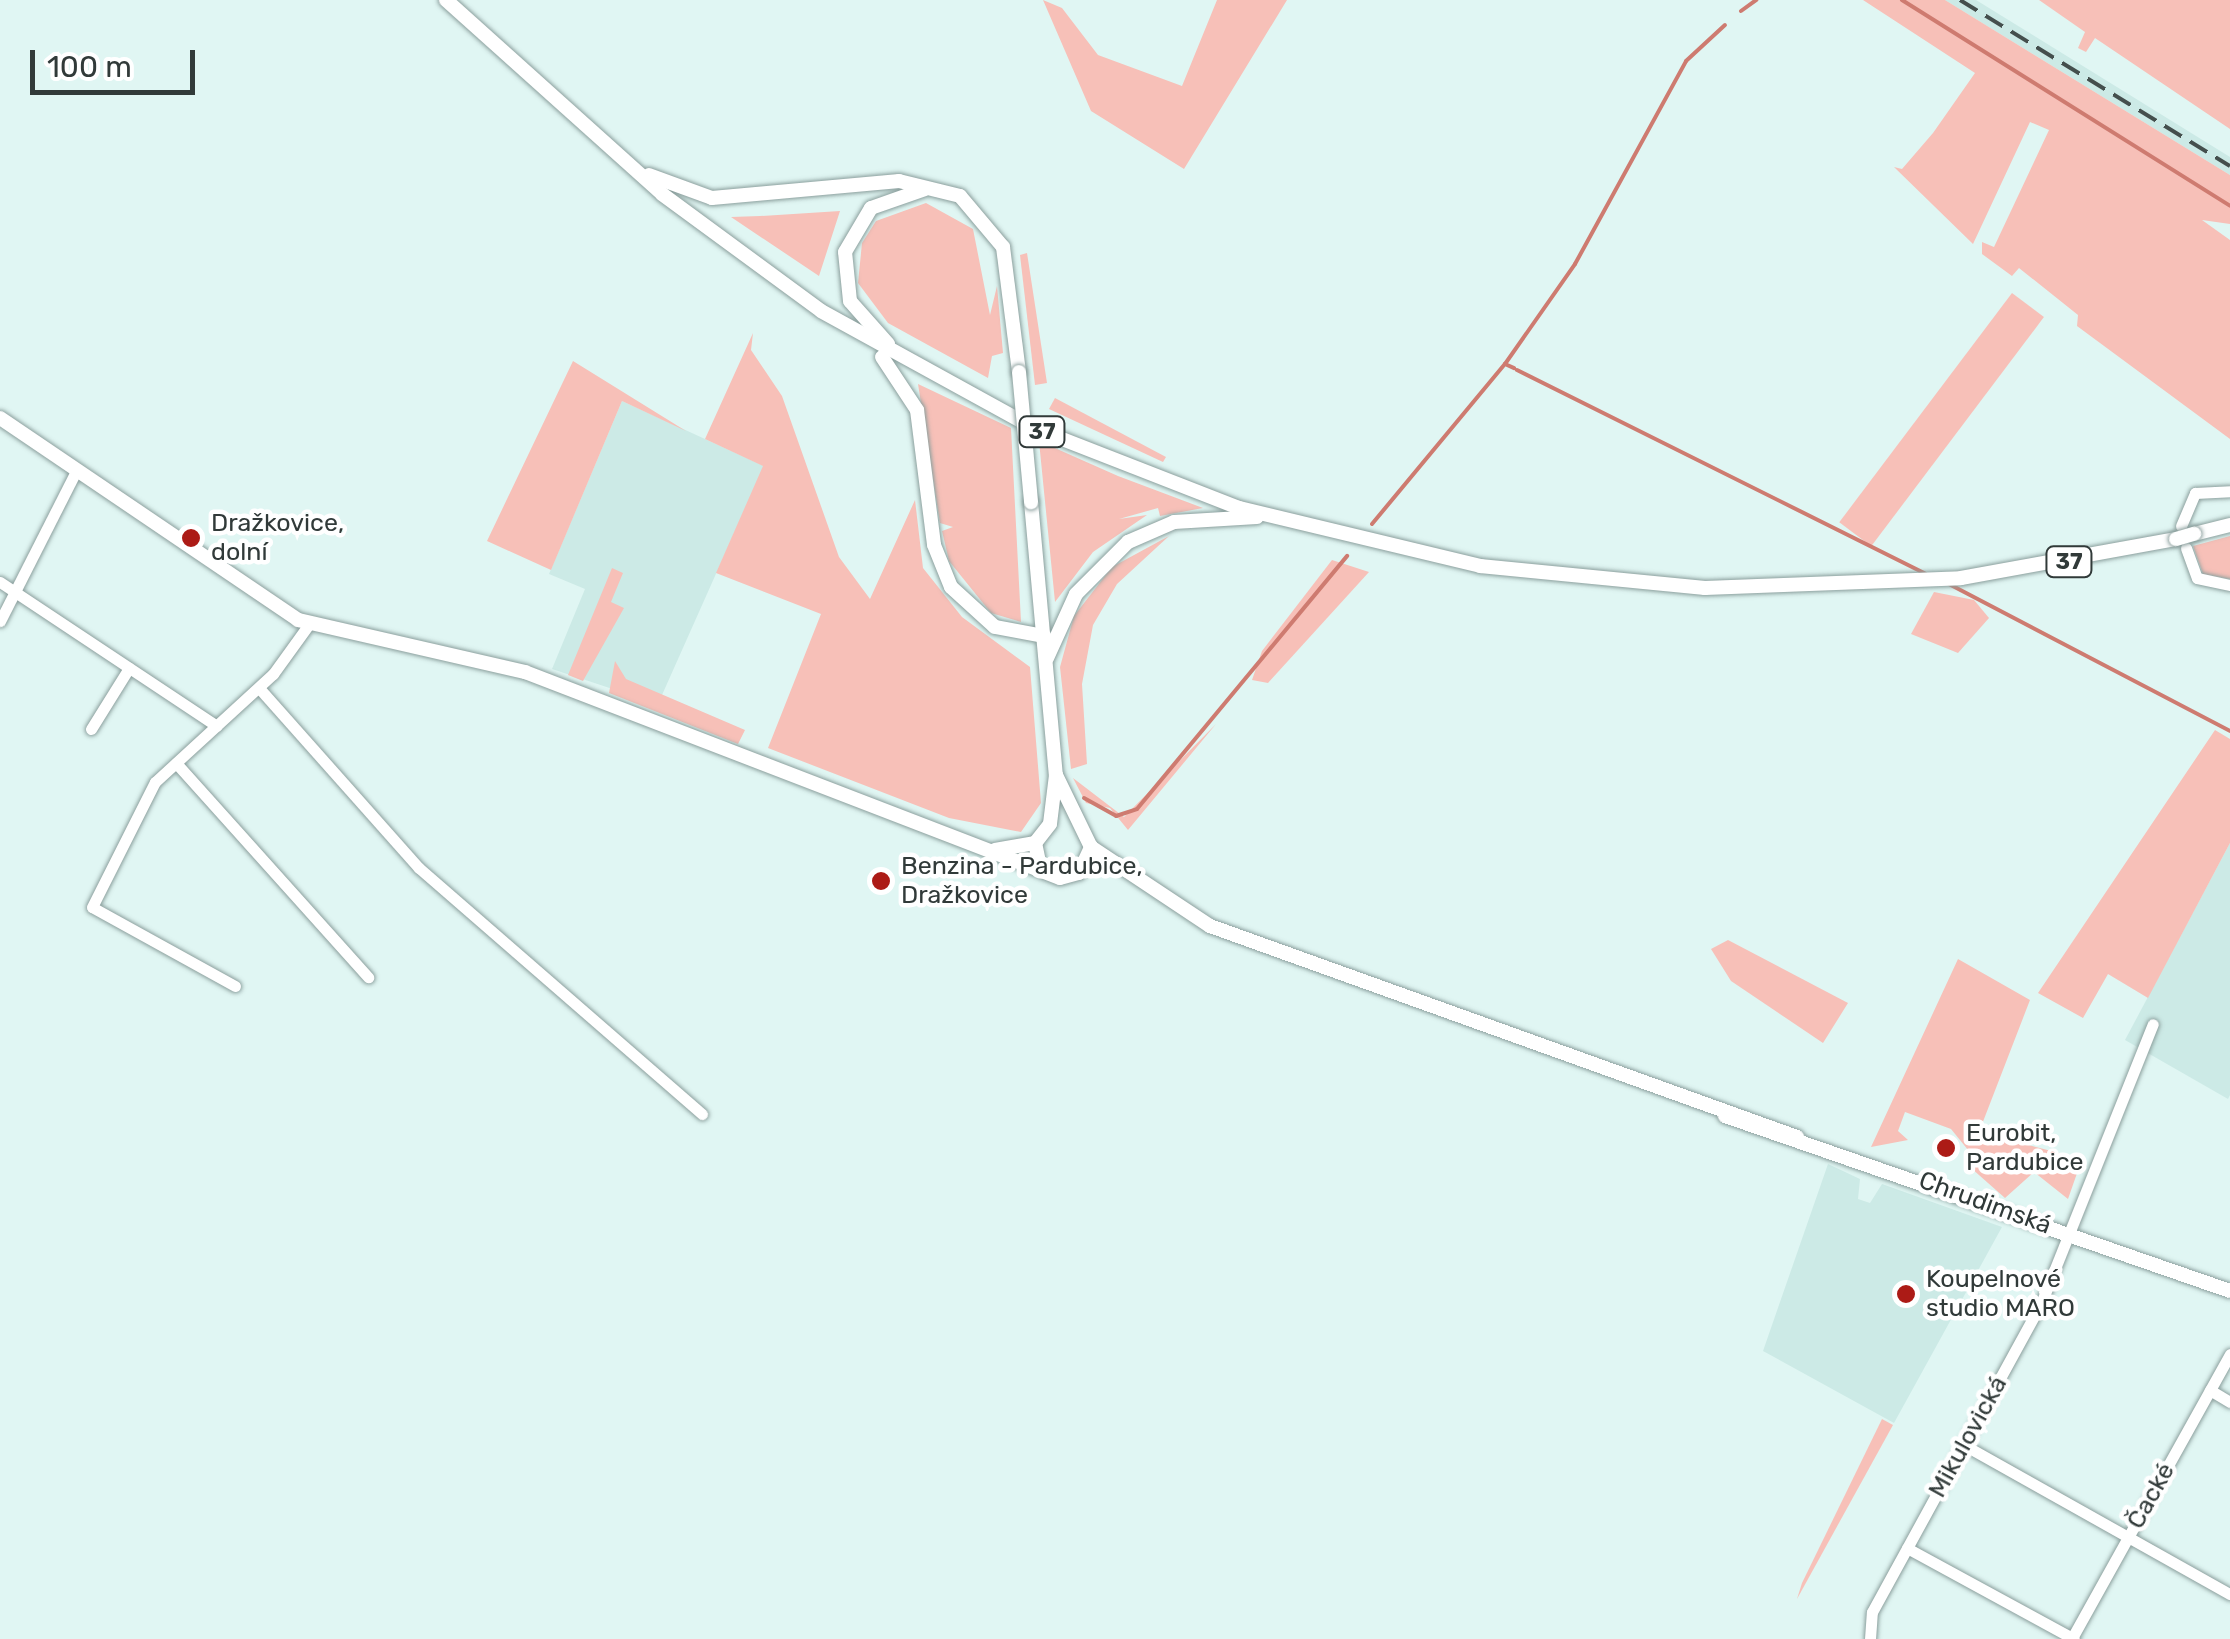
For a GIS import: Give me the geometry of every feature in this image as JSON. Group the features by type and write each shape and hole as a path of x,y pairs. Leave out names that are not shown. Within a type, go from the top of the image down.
{"main road":[{"name":"37","path":"446,0 614,153 843,324 920,370 1093,454 1267,516 1581,580 1765,590 1960,578 2230,525"},
{"path":"614,153 712,198 900,181 950,192 980,210 999,238 1019,372 1056,775 1050,824 1036,842 994,850"},
{"path":"920,370 854,308 844,260 876,204 910,191 950,192"},
{"path":"843,324 910,390 934,545 951,587 996,627 1044,636"},
{"path":"0,418 310,624 525,672 1040,866 1060,878 1086,866 1124,870"},
{"path":"1046,658 1076,594 1128,542 1174,522 1267,516"},
{"path":"1056,775 1072,822 1091,847 1220,930 1797,1137"},
{"path":"1050,824 1072,822"},
{"path":"1036,842 1040,866"},
{"path":"1086,866 1091,847"},
{"name":"Chrudimská","path":"1688,1098 1738,1122 1797,1137 2230,1291"}],"street":[{"path":"0,621 76,471"},
{"path":"2230,491 2195,493 2184,537 2198,578 2230,585"},
{"path":"0,582 217,726"},
{"path":"235,986 92,907 156,782 260,688 310,624"},
{"path":"91,729 129,668"},
{"path":"260,688 419,868 702,1114"},
{"path":"176,763 368,978"},
{"name":"Mikulovická","path":"1870,1639 1872,1612 2037,1312 2152,1024"},
{"name":"Čacké","path":"2073,1639 2230,1354"},
{"path":"2210,1390 2230,1402"},
{"path":"1964,1445 2230,1594"},
{"path":"1907,1548 2073,1639"}],"shaded area":[{"path":"1043,0 1062,8 1098,55 1182,86 1217,0 1287,0 1184,169 1091,111"},
{"path":"1863,0 1945,0 2230,175 2230,224 2202,220 2230,240 2230,439 2077,326 2078,315 2019,268 2012,276 1982,254 1982,242 1994,247 2049,130 2030,122 1973,244 1894,167 1902,169 1975,73"},
{"path":"1945,0 1976,0 2230,157 2230,175"},
{"path":"2039,0 2230,0 2230,129 2095,38 2086,52 2078,48 2085,32"},
{"path":"926,203 973,229 990,315 997,286 1003,353 992,356 988,378 888,323 858,283 862,243 876,221"},
{"path":"840,211 819,276 731,217 760,216"},
{"path":"1027,253 1047,383 1035,385 1020,255"},
{"path":"2012,293 2044,317 1871,546 1839,522"},
{"path":"753,333 751,350 782,396 839,557 870,599 915,500 923,568 962,617 1030,667 1041,803 1021,832 949,818 768,748 821,614 716,573 763,466 705,439"},
{"path":"573,361 686,431 622,401 551,570 487,541"},
{"path":"918,384 1011,428 1021,622 991,613 949,561 942,531 953,527 940,523"},
{"path":"1055,398 1166,457 1163,462 1049,409"},
{"path":"622,401 764,466 658,704 552,669 585,589 549,574"},
{"path":"1039,441 1203,508 1160,516 1158,508 1119,519 1147,515 1093,552 1055,602"},
{"path":"1169,536 1117,584 1093,625 1082,684 1087,764 1071,769 1060,667 1074,616 1112,567"},
{"path":"2230,536 2230,579 2203,574 2193,546"},
{"path":"1332,560 1369,572 1268,683 1252,680 1262,651"},
{"path":"612,568 623,573 611,602 624,608 583,681 568,675"},
{"path":"1934,592 1974,600 1989,618 1958,653 1911,634"},
{"path":"615,661 626,679 745,730 738,744 609,693"},
{"path":"1216,724 1128,830 1110,808 1086,803 1073,778 1124,817"},
{"path":"2215,730 2230,739 2230,843 2148,998 2108,974 2083,1018 2038,993"},
{"path":"2230,843 2230,1095 2228,1099 2125,1040"},
{"path":"1728,940 1848,1003 1823,1043 1731,981 1711,949"},
{"path":"1958,959 2030,1000 1979,1132 2082,1159 2068,1199 2034,1172 2005,1198 1971,1168 1977,1161 1951,1129 1905,1112 1898,1131 1908,1140 1871,1147"},
{"path":"1828,1164 1860,1179 1858,1199 1870,1203 1882,1184 2002,1227 1894,1423 1763,1351"},
{"path":"1882,1419 1893,1425 1797,1599 1802,1583"}],"waterway":[{"path":"1741,11 1756,0"},
{"path":"1902,0 2230,206"},
{"path":"1505,364 1575,264 1686,61 1725,25"},
{"path":"1372,524 1505,364 1514,368"},
{"path":"1517,370 1925,573"},
{"path":"1084,798 1116,816 1137,809 1347,556"},
{"path":"1947,583 2230,731"}],"railway":[{"path":"1960,0 2230,166"}],"place":[{"name":"Dražkovice, dolní","path":"191,538"},
{"name":"Benzina - Pardubice, Dražkovice","path":"881,881"},
{"name":"Eurobit, Pardubice","path":"1946,1148"},
{"name":"Koupelnové studio MARO","path":"1906,1294"}]}
